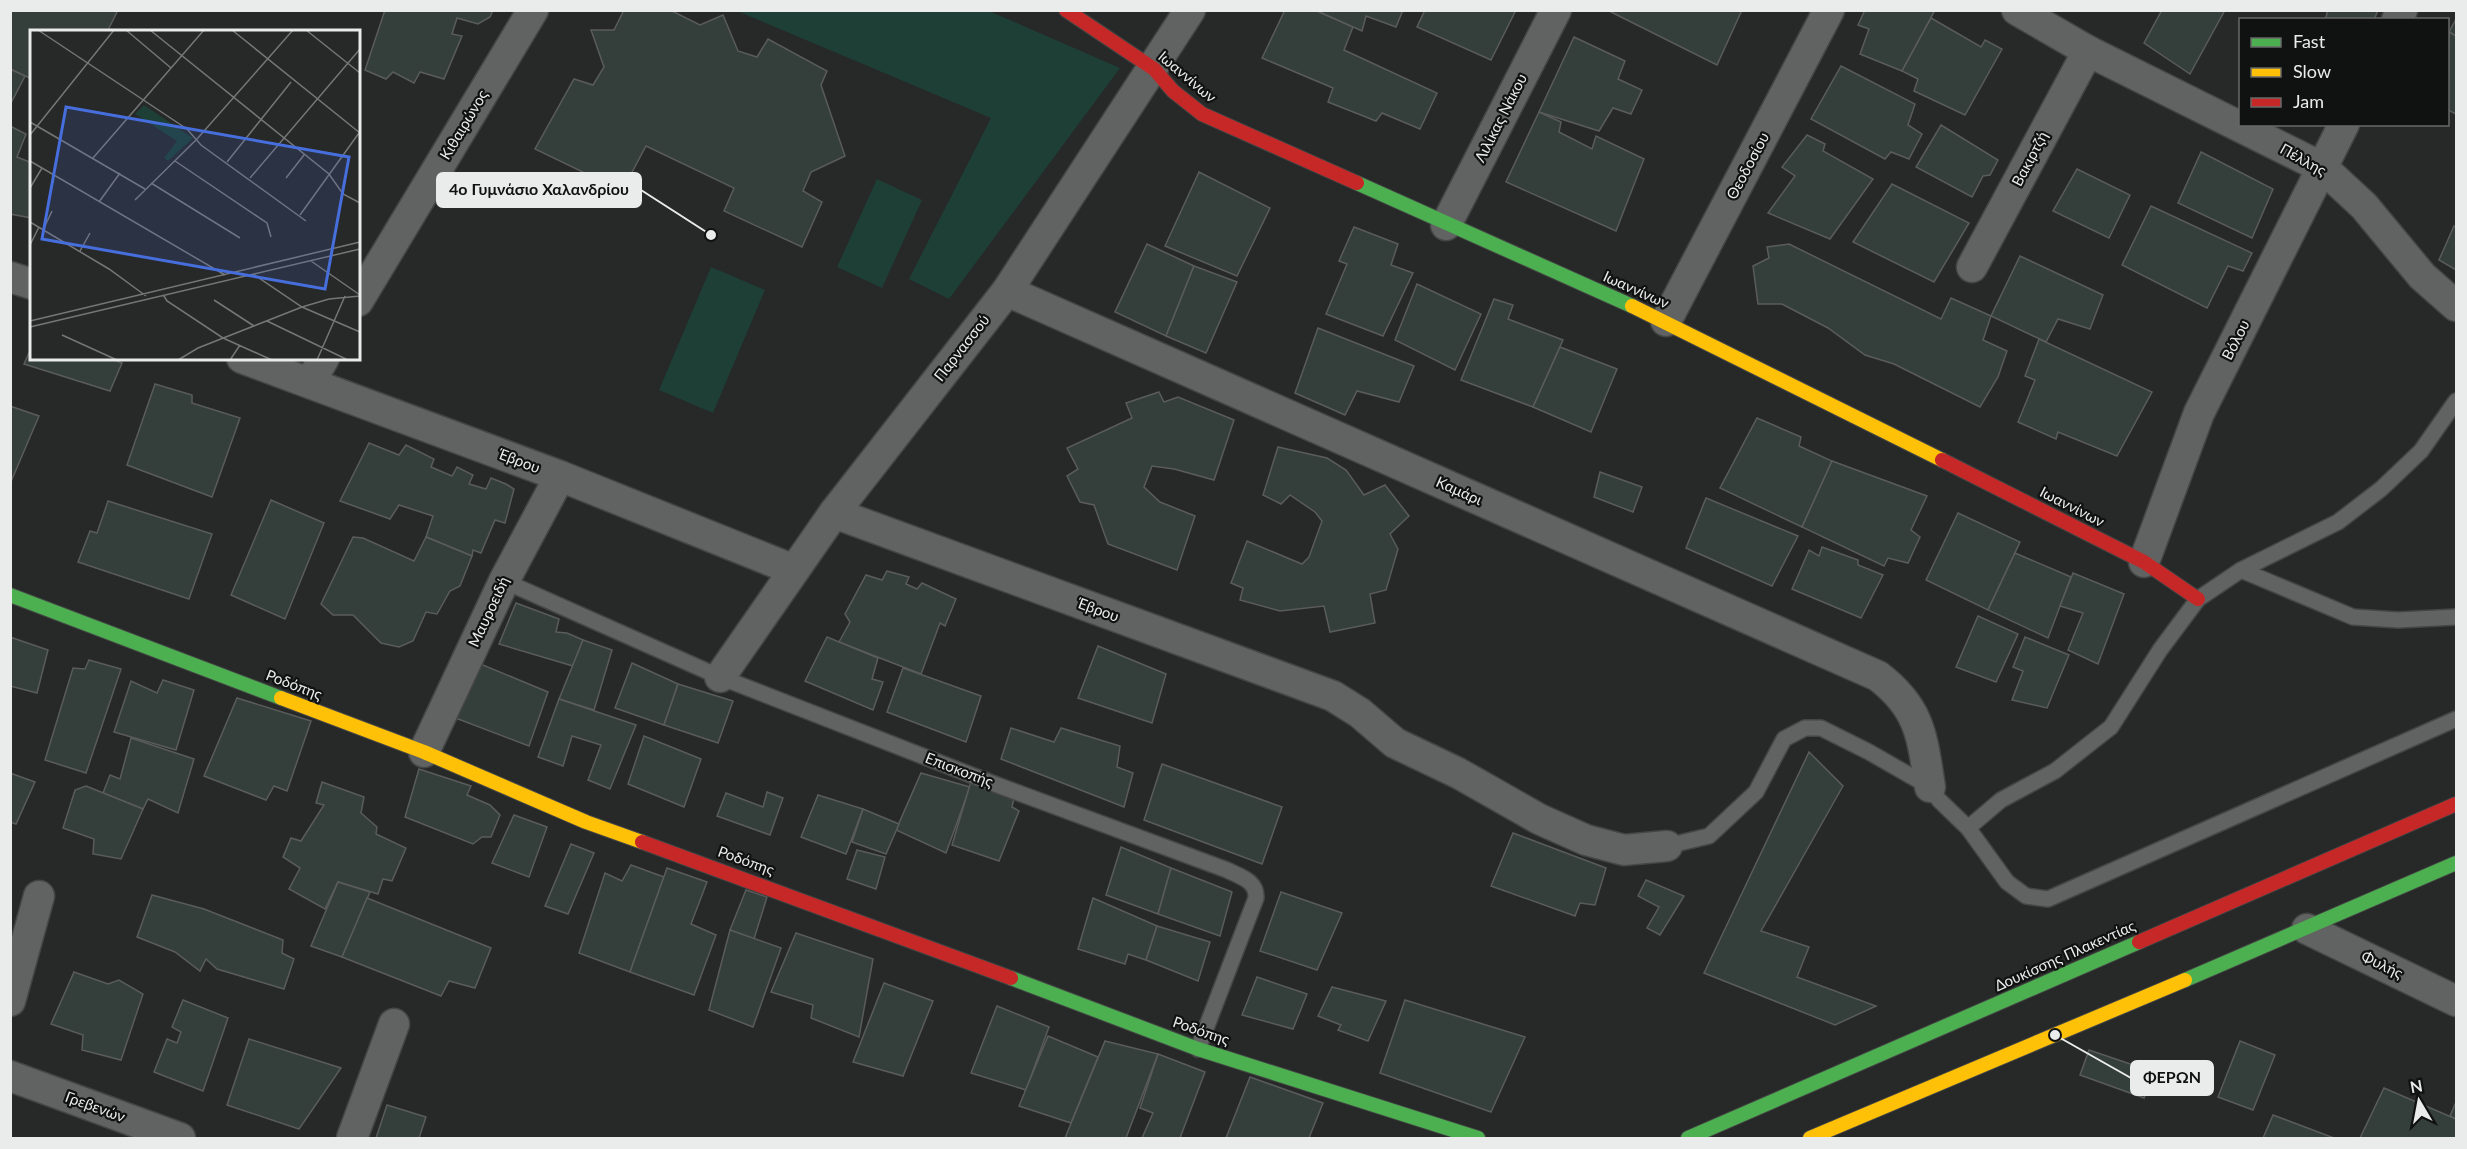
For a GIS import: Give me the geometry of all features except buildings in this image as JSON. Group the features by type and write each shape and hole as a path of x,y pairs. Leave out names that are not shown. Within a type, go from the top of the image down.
{"street":[{"name":"Κιθαιρώνος","path":"360,298 533,10"},
{"name":"Ιωαννίνων","path":"1066,10 1154,69 1173,91 1202,114 1446,225 1666,321 2144,562 2198,599"},
{"name":"Παρνασσού","path":"720,677 834,513 1007,291 1154,69 1190,10"},
{"name":"Λιλίκας Νάκου","path":"1446,225 1556,10"},
{"name":"Θεοδοσίου","path":"1666,321 1829,10"},
{"name":"Πέλλης","path":"2031,14 2088,51 2323,168 2364,206 2422,276 2457,306"},
{"name":"Βακιρτζή","path":"1972,267 2088,51"},
{"name":"Βόλου","path":"2144,562 2199,412 2343,126"},
{"path":"10,277 30,283"},
{"name":"Καμάρι","path":"1007,291 1878,676 1905,700 1921,729 1930,787"},
{"name":"Έβρου","path":"254,360 317,370 560,476 794,570"},
{"name":"Μαυροειδή","path":"424,752 504,580 560,476"},
{"name":"Έβρου","path":"834,513 1333,696 1360,713 1395,743 1458,773 1539,819 1586,840 1624,850 1667,846"},
{"name":"Ροδόπης","path":"10,595 424,752 586,822 754,881 1198,1048 1478,1138"},
{"name":"Δουκίσσης Πλακεντίας","path":"1688,1138 2457,804"},
{"path":"1834,1135 2457,863"},
{"path":"10,1001 39,896"},
{"name":"Φυλής","path":"2307,929 2457,1001"},
{"path":"352,1138 394,1024"},
{"name":"Γρεβενών","path":"10,1076 180,1138"}],"lane":[{"path":"1968,828 2001,800 2055,771 2111,727 2166,641 2198,599 2241,570 2338,522 2381,489 2421,451 2457,401"},
{"path":"2241,570 2353,617 2398,620 2457,617"},
{"name":"Επισκοπής","path":"504,580 720,677 989,782 1227,870 1254,884 1257,889 1257,898 1198,1048"},
{"path":"1667,846 1709,836 1756,792 1784,739 1805,728 1821,729 1869,752 1930,787 1939,800 1968,828 2007,882 2026,896 2048,899 2457,719"}],"green space":[{"path":"737,11 989,11 1120,68 949,299 909,279 991,118"},
{"path":"877,179 922,200 882,288 837,267"},
{"path":"711,267 765,290 713,413 659,390"}],"traffic: fast":[{"path":"1357,183 1632,306"},
{"path":"10,595 281,698"},
{"path":"2185,980 2456,863"},
{"path":"1688,1138 2139,942"},
{"path":"1011,978 1198,1049 1478,1138"}],"traffic: slow":[{"path":"1632,306 1942,460"},
{"path":"281,698 424,752 586,822 642,842"},
{"path":"1810,1138 2185,980"}],"traffic: jam":[{"path":"1066,10 1154,69 1173,91 1202,114 1357,183"},
{"path":"1942,460 2144,562 2198,599"},
{"path":"2139,942 2456,804"},
{"path":"642,842 1011,978"}],"place":[{"name":"4ο Γυμνάσιο Χαλανδρίου","path":"711,235"},
{"name":"ΦΕΡΩΝ","path":"2055,1035"}]}
